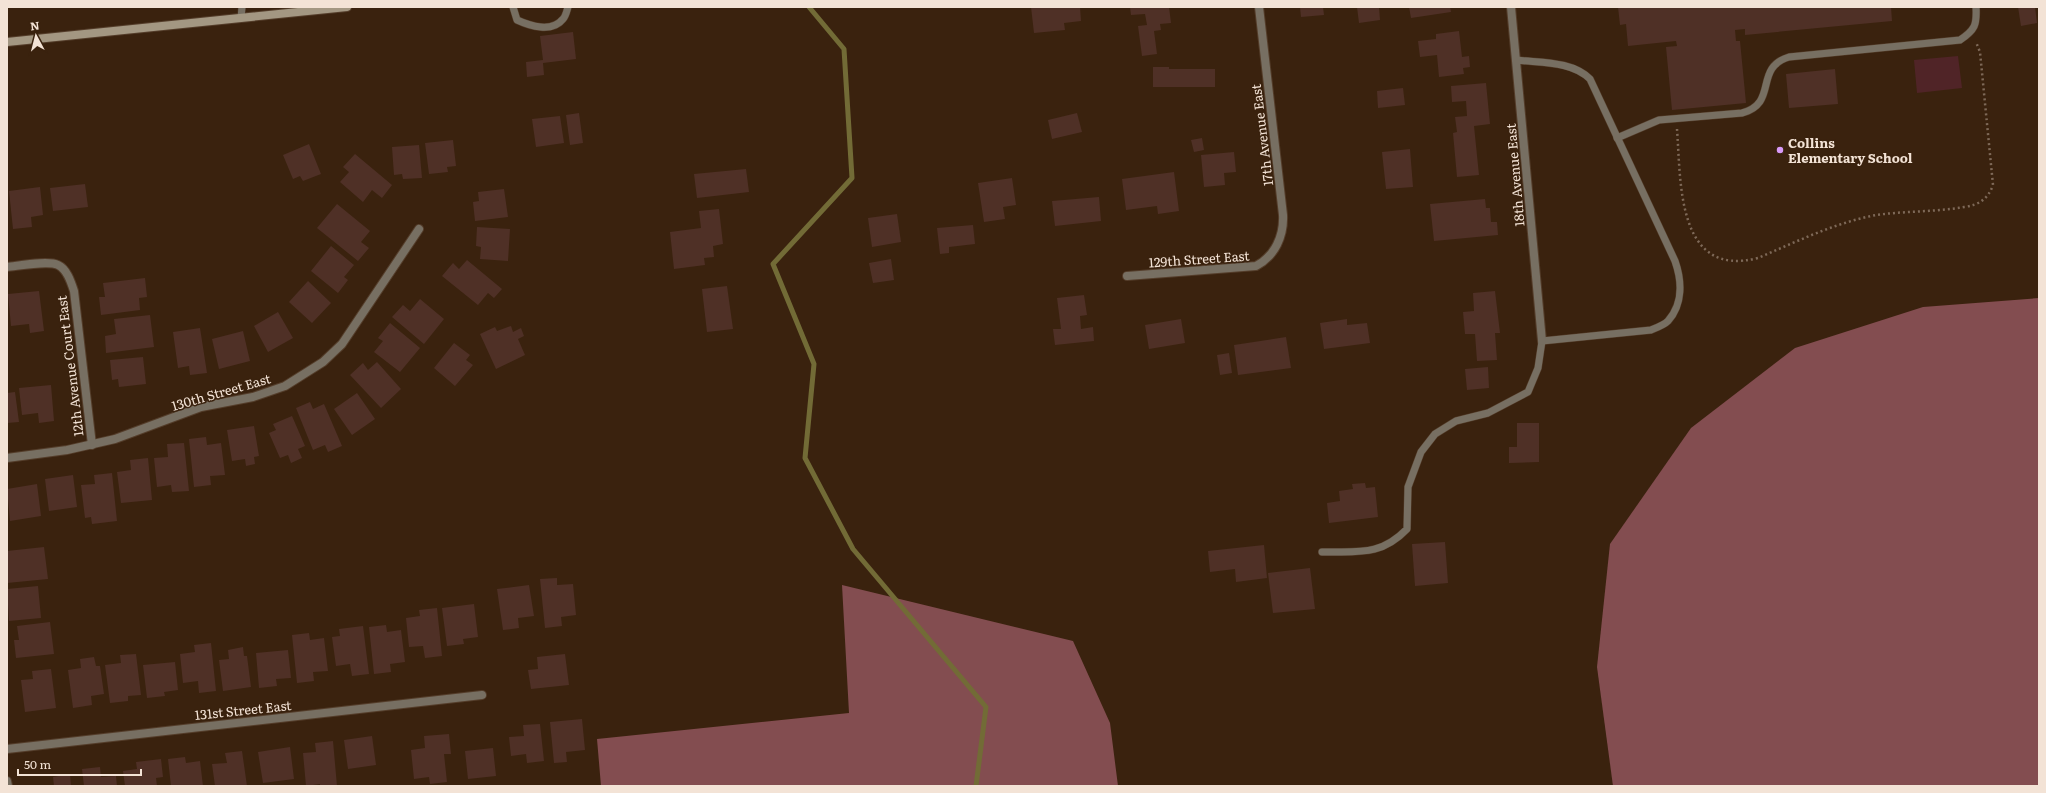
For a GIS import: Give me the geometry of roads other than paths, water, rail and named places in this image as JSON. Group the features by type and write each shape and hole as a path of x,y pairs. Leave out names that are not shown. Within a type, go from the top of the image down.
{"street":[{"path":"7,42 347,7"},
{"name":"17th Avenue East","path":"1259,7 1284,226 1282,235 1270,256"},
{"name":"18th Avenue East","path":"1512,7 1542,341"},
{"name":"130th Street East","path":"7,458 92,445 115,439 201,407 240,400 271,392 285,386 323,362 342,344 358,323 419,229"},
{"name":"129th Street East","path":"1127,276 1256,266 1270,256"},
{"name":"12th Avenue Court East","path":"7,267 42,264 58,265 66,272 74,291 92,445"},
{"name":"131st Street East","path":"7,749 482,695"},
{"path":"7,781 8,786"}],"lane":[{"path":"241,18 242,7"},
{"path":"513,7 517,20 528,25 542,27 555,25 563,19 568,7"},
{"path":"1617,138 1659,120 1742,113 1753,110 1764,95 1771,67 1778,60 1789,57 1942,43 1960,40 1970,34 1977,19 1976,7"},
{"path":"1322,552 1376,550 1397,540 1407,529 1408,487 1421,452 1435,434 1456,421 1488,413 1528,392 1538,368 1542,341 1651,330 1667,322 1674,311 1680,295 1680,276 1590,79 1584,73 1561,65 1517,60"}],"waterway":[{"path":"809,7 844,49 852,178 773,264 814,364 805,458 853,549 986,707 976,786"}],"place":[{"name":"Collins Elementary School","path":"1780,150"}]}
